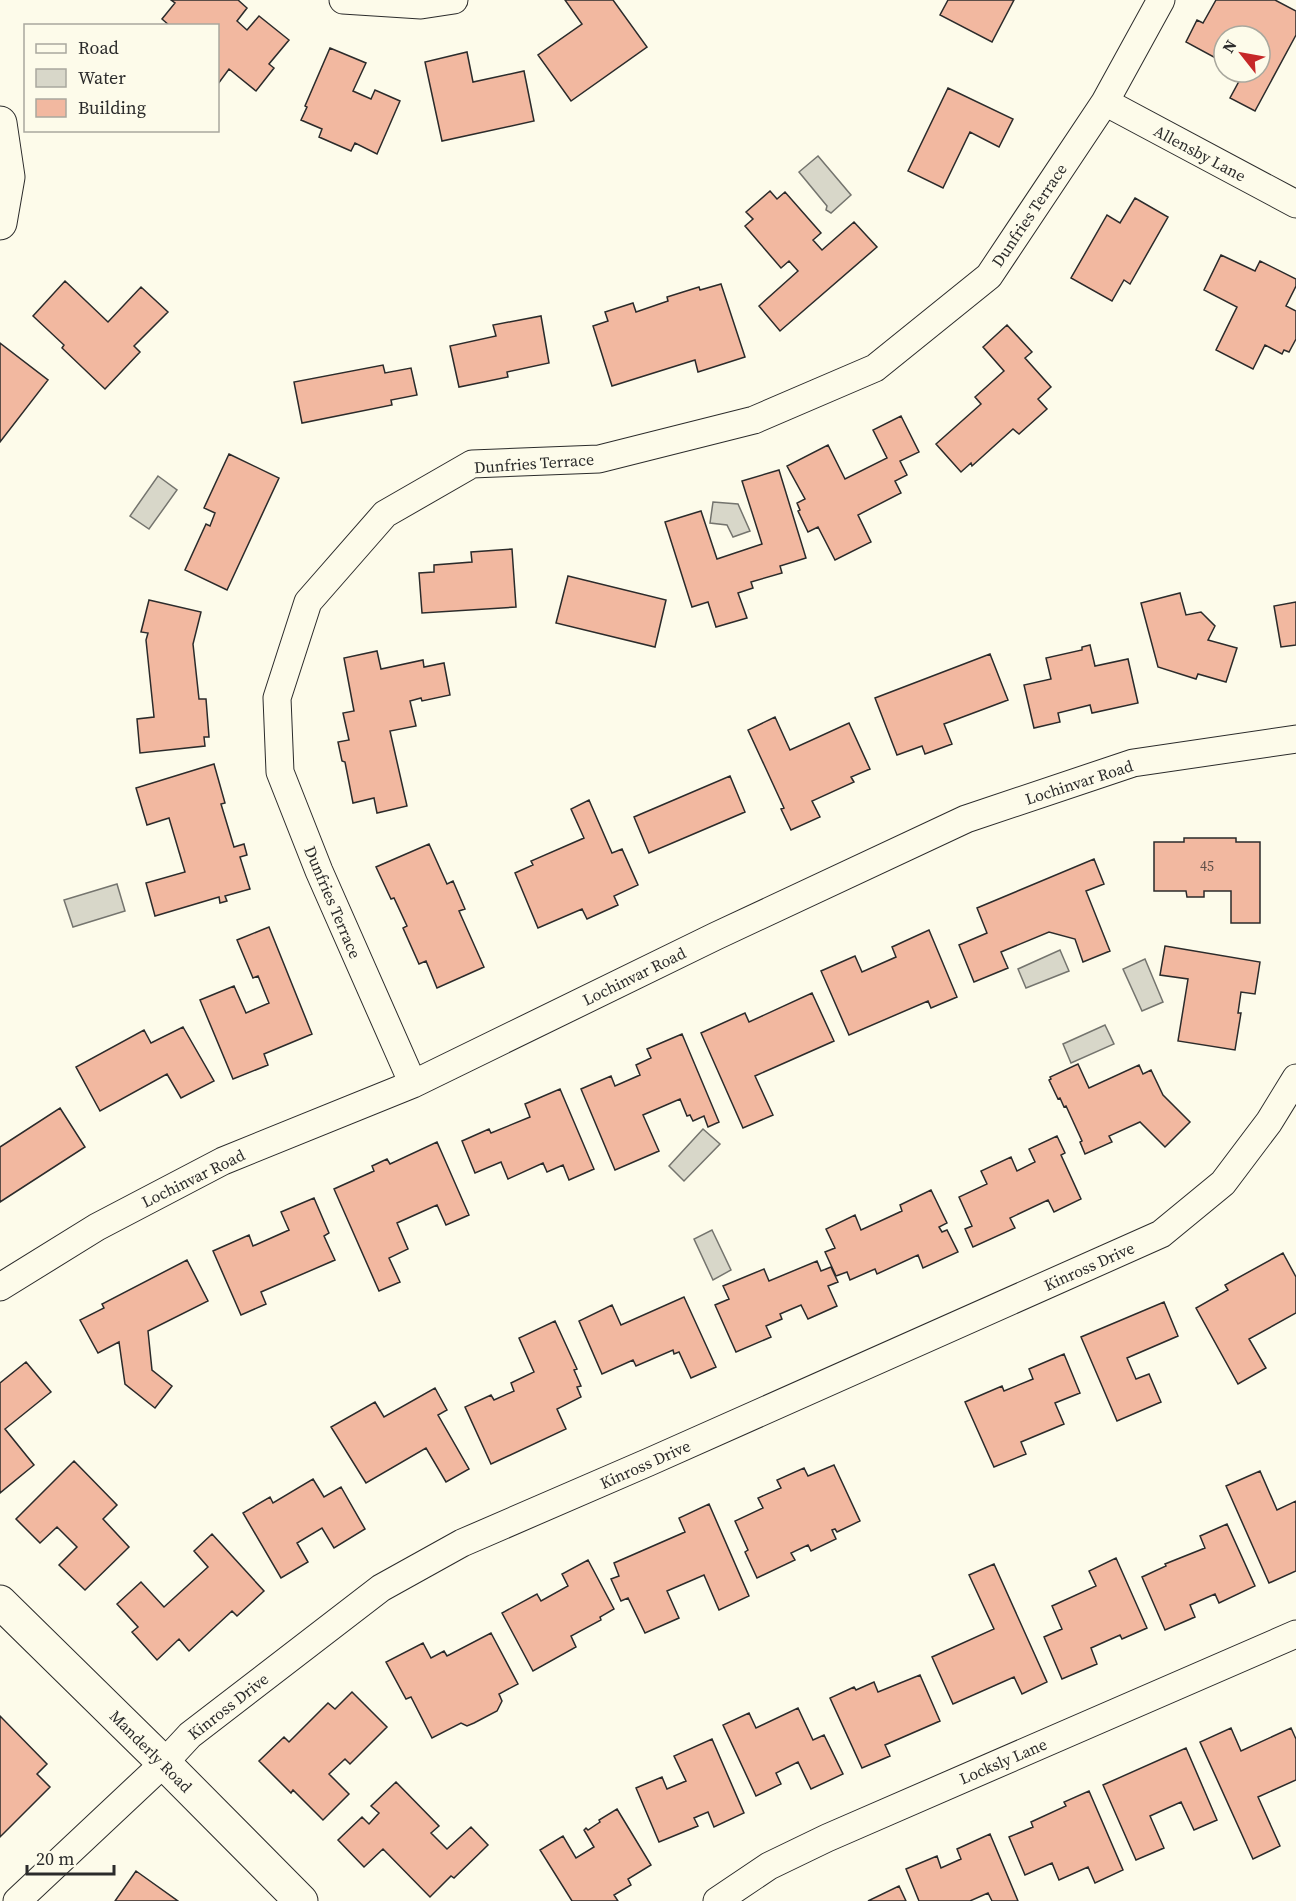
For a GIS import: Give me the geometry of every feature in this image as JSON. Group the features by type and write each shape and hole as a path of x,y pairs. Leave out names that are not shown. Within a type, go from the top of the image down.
{"street":[{"path":"343,0 422,5 454,0"},
{"name":"Dunfries Terrace","path":"413,1084 319,871 280,772 277,698 308,602 385,514 472,464 599,459 754,420 875,368 989,276 1105,102 1161,0"},
{"name":"Allensby Lane","path":"1105,102 1296,204"},
{"path":"0,123 8,177 0,223"},
{"name":"Lochinvar Road","path":"0,1287 97,1227 223,1161 413,1084 716,936 966,819 1133,763 1296,739"},
{"name":"Kinross Drive","path":"17,1901 164,1763 190,1735 381,1588 462,1543 1161,1234 1223,1183 1269,1122 1296,1078"},
{"name":"Manderly Road","path":"0,1602 301,1901"},
{"name":"Locksly Lane","path":"717,1901 769,1866 827,1838 1296,1634"}],"water":[{"path":"818,156 851,195 831,213 826,210 827,206 799,172"},
{"path":"158,476 177,490 149,529 130,516"},
{"path":"713,502 738,504 750,531 733,537 727,525 710,523"},
{"path":"117,884 125,911 73,927 64,900"},
{"path":"1060,950 1069,971 1026,988 1018,969"},
{"path":"1145,959 1163,1002 1142,1011 1123,969"},
{"path":"1105,1025 1114,1044 1071,1063 1063,1044"},
{"path":"703,1129 720,1144 684,1181 669,1166"},
{"path":"712,1230 731,1270 713,1280 694,1239"}],"building":[{"path":"171,0 238,0 247,8 237,21 247,30 259,16 289,40 269,64 274,68 256,91 229,69 219,83 219,24 168,24 162,19 175,3"},
{"path":"565,0 613,0 647,47 571,101 538,55 582,24"},
{"path":"948,0 1014,0 992,42 940,15"},
{"path":"1216,0 1275,0 1296,11 1296,35 1272,79 1272,24 1212,24 1212,56 1186,42 1197,20 1203,23"},
{"path":"330,48 366,63 353,91 371,99 375,90 400,101 377,154 355,143 351,151 319,137 322,129 301,120"},
{"path":"467,52 473,82 524,71 534,121 442,141 425,62"},
{"path":"1238,84 1270,84 1255,111 1230,98"},
{"path":"948,88 1013,119 999,147 970,132 943,188 908,171"},
{"path":"770,191 777,199 785,192 821,233 813,240 822,250 854,222 877,247 780,331 759,306 798,271 789,261 781,268 745,226 753,219 746,212"},
{"path":"1135,198 1168,217 1130,284 1124,280 1112,301 1071,278 1107,215 1120,223"},
{"path":"1221,255 1255,271 1260,261 1296,279 1296,286 1286,306 1296,311 1296,339 1289,352 1284,350 1282,354 1265,345 1253,369 1216,350 1237,307 1204,290"},
{"path":"65,281 108,322 141,287 168,312 134,346 140,352 105,389 62,348 64,345 33,316"},
{"path":"721,284 745,357 698,372 695,360 612,386 593,326 608,321 605,312 633,303 636,312 668,301 667,297 699,287 700,290"},
{"path":"541,316 549,363 507,372 508,377 459,387 450,346 496,336 493,325"},
{"path":"1007,325 1032,352 1025,358 1051,387 1038,399 1047,409 1019,434 1013,429 972,466 971,463 961,472 936,444 981,404 975,397 1004,371 983,347"},
{"path":"0,343 48,380 0,442"},
{"path":"383,365 385,373 411,368 417,395 391,400 392,405 302,423 294,382"},
{"path":"901,416 919,452 900,461 907,475 895,481 901,493 858,515 871,542 835,560 818,527 808,532 798,511 800,510 797,503 805,499 787,466 828,445 845,479 887,458 873,430"},
{"path":"229,454 279,478 227,590 185,570 206,524 210,526 215,513 204,508"},
{"path":"779,470 806,558 780,566 782,573 751,582 753,588 738,593 747,618 716,627 708,602 692,607 665,522 701,511 717,559 762,544 742,481"},
{"path":"512,549 516,607 422,613 419,573 434,572 434,565 472,562 471,552"},
{"path":"568,576 666,600 655,647 556,623"},
{"path":"1180,593 1186,615 1201,612 1215,626 1208,640 1237,648 1226,682 1198,674 1196,679 1158,667 1141,603"},
{"path":"149,600 201,612 193,644 199,699 206,699 209,737 204,737 205,746 140,753 137,719 154,717 146,640 148,633 141,632"},
{"path":"1296,602 1296,645 1281,647 1274,606"},
{"path":"1090,645 1095,666 1128,659 1138,703 1092,713 1090,705 1058,713 1060,722 1034,728 1024,685 1051,679 1046,658 1082,650 1082,647"},
{"path":"377,651 381,669 423,660 424,667 444,663 450,695 410,701 416,726 390,731 407,806 377,813 374,798 353,803 345,762 342,761 338,742 349,740 343,713 354,711 344,658"},
{"path":"990,654 1008,700 944,724 952,744 925,754 922,746 897,755 875,698"},
{"path":"775,717 790,750 849,723 870,769 851,777 854,782 812,801 820,817 791,830 781,809 784,808 748,730"},
{"path":"214,764 225,803 221,804 234,847 244,844 247,855 240,857 250,889 225,896 227,901 220,903 219,897 155,916 146,883 185,872 169,818 147,825 136,788"},
{"path":"730,776 745,812 649,853 634,817"},
{"path":"589,800 612,853 622,849 638,885 614,896 618,905 587,919 582,909 538,928 515,873 533,865 531,861 584,838 571,809"},
{"path":"1184,838 1236,838 1236,842 1260,842 1260,923 1231,923 1231,891 1204,891 1204,897 1187,897 1186,891 1154,891 1154,842 1184,842"},
{"path":"429,844 447,884 453,881 465,909 459,911 484,967 437,988 426,961 419,964 403,928 407,926 376,867"},
{"path":"1094,859 1104,884 1086,891 1110,951 1083,962 1075,939 1049,932 1001,952 1008,968 974,982 959,945 987,933 977,908"},
{"path":"269,927 312,1034 264,1054 268,1065 233,1079 200,1000 234,986 246,1013 269,1003 258,976 253,978 237,940"},
{"path":"929,930 957,997 931,1008 928,1001 849,1035 821,971 855,956 862,972 896,957 892,947"},
{"path":"1165,946 1260,962 1255,994 1241,992 1238,1013 1241,1013 1235,1050 1178,1041 1188,979 1160,975"},
{"path":"812,993 834,1041 755,1076 773,1115 743,1128 701,1033 745,1013 749,1022"},
{"path":"183,1027 214,1081 181,1098 167,1074 100,1111 76,1067 144,1030 151,1043"},
{"path":"682,1034 719,1122 708,1127 704,1116 693,1121 690,1115 687,1116 680,1099 643,1115 659,1151 615,1170 581,1089 611,1076 615,1086 640,1075 636,1065 651,1058 647,1049"},
{"path":"1078,1064 1089,1088 1139,1065 1143,1074 1151,1070 1163,1095 1190,1122 1165,1147 1140,1122 1109,1136 1112,1142 1085,1154 1080,1142 1082,1141 1066,1106 1064,1107 1060,1098 1058,1099 1049,1080 1050,1077"},
{"path":"560,1089 594,1169 569,1180 563,1165 547,1172 543,1163 508,1179 501,1162 475,1173 462,1141 489,1129 491,1133 530,1117 525,1104"},
{"path":"60,1108 85,1147 0,1202 0,1147"},
{"path":"1057,1136 1065,1153 1061,1155 1081,1199 1054,1212 1048,1200 1010,1218 1015,1228 973,1247 965,1229 972,1226 959,1197 987,1184 981,1171 1011,1157 1017,1171 1035,1162 1029,1149"},
{"path":"437,1142 469,1215 446,1225 437,1205 397,1223 408,1249 389,1258 400,1282 379,1291 334,1189 374,1171 372,1166 387,1159 390,1164"},
{"path":"931,1190 947,1223 939,1227 942,1232 947,1230 958,1252 923,1268 918,1255 877,1274 875,1269 850,1280 847,1272 836,1276 825,1252 835,1248 826,1229 855,1215 861,1230 902,1211 900,1205"},
{"path":"314,1198 329,1233 324,1236 335,1260 261,1292 266,1304 241,1315 213,1251 249,1235 253,1246 289,1230 281,1212"},
{"path":"1283,1253 1296,1277 1296,1313 1249,1339 1266,1368 1238,1384 1196,1308 1228,1290 1225,1285"},
{"path":"187,1260 208,1301 148,1331 152,1370 172,1386 155,1408 125,1384 119,1342 98,1353 80,1320 104,1308 102,1304"},
{"path":"817,1261 821,1271 831,1267 838,1282 828,1286 837,1306 808,1319 801,1305 780,1314 782,1319 766,1326 771,1337 736,1352 715,1305 729,1299 723,1286 764,1269 769,1281"},
{"path":"684,1297 716,1367 691,1378 679,1352 674,1354 673,1350 636,1366 633,1360 602,1374 579,1321 612,1305 621,1325"},
{"path":"1164,1302 1178,1336 1127,1358 1136,1379 1149,1374 1161,1402 1117,1421 1081,1337"},
{"path":"555,1321 577,1369 574,1370 581,1386 577,1387 581,1397 557,1409 566,1429 491,1464 465,1407 491,1395 494,1400 514,1391 511,1383 534,1372 519,1338"},
{"path":"1064,1354 1080,1393 1055,1403 1064,1424 1021,1442 1026,1454 994,1467 965,1402 1002,1386 1004,1391 1033,1379 1029,1369"},
{"path":"26,1362 51,1392 5,1429 34,1465 0,1493 0,1383"},
{"path":"435,1388 447,1410 438,1415 469,1469 446,1482 426,1448 366,1483 331,1427 375,1402 384,1417"},
{"path":"74,1461 117,1505 103,1519 129,1547 85,1590 59,1565 77,1547 57,1527 40,1543 16,1519"},
{"path":"834,1465 860,1521 837,1532 835,1529 832,1530 836,1539 811,1551 808,1545 791,1553 795,1560 757,1578 745,1552 748,1550 735,1521 763,1508 758,1498 781,1488 777,1480 804,1468 808,1476"},
{"path":"1260,1471 1277,1510 1296,1501 1296,1571 1269,1583 1226,1486"},
{"path":"313,1479 324,1497 341,1487 365,1529 334,1548 322,1528 297,1543 308,1562 281,1578 243,1513 270,1497 273,1503"},
{"path":"709,1504 749,1596 719,1610 704,1575 667,1591 679,1618 645,1633 628,1598 621,1601 611,1579 619,1576 614,1563 685,1532 679,1518"},
{"path":"1227,1524 1255,1586 1219,1603 1215,1594 1190,1605 1195,1617 1165,1630 1142,1577 1166,1566 1165,1564 1205,1548 1200,1536"},
{"path":"212,1534 264,1591 237,1616 232,1611 189,1651 179,1639 157,1660 132,1632 138,1627 117,1604 141,1582 164,1607 208,1567 194,1551"},
{"path":"1116,1558 1147,1628 1122,1639 1120,1635 1091,1648 1097,1664 1062,1679 1044,1637 1062,1629 1052,1606 1096,1586 1089,1571"},
{"path":"588,1560 614,1609 600,1617 601,1620 571,1636 576,1647 533,1671 502,1613 537,1594 541,1601 568,1586 562,1574"},
{"path":"994,1564 1047,1682 1022,1694 1014,1677 953,1704 932,1657 994,1629 969,1575"},
{"path":"491,1633 518,1684 499,1694 502,1701 497,1711 467,1726 461,1723 432,1738 411,1697 406,1699 386,1662 423,1643 431,1658 444,1651 447,1656"},
{"path":"920,1675 940,1721 885,1745 890,1756 862,1768 830,1698 854,1687 856,1690 874,1682 878,1692"},
{"path":"352,1692 387,1727 350,1764 345,1759 329,1774 349,1794 323,1820 293,1790 291,1793 259,1761 284,1737 289,1742 328,1703 335,1709"},
{"path":"798,1708 813,1740 824,1735 843,1774 811,1789 798,1762 776,1773 781,1784 756,1796 723,1725 749,1713 756,1728"},
{"path":"0,1716 47,1764 37,1774 50,1787 0,1837"},
{"path":"1231,1728 1241,1751 1291,1728 1296,1739 1296,1780 1258,1797 1280,1846 1253,1859 1200,1742"},
{"path":"712,1739 744,1813 714,1827 708,1812 694,1818 698,1826 659,1842 636,1788 662,1777 667,1789 686,1781 674,1756"},
{"path":"1186,1748 1217,1820 1194,1830 1181,1802 1150,1816 1164,1848 1136,1860 1103,1785"},
{"path":"396,1782 439,1826 431,1833 447,1849 471,1827 488,1845 454,1878 451,1876 430,1897 383,1849 364,1867 338,1840 362,1817 369,1824 379,1813 371,1806"},
{"path":"1089,1791 1123,1870 1095,1883 1088,1867 1059,1880 1052,1863 1025,1875 1009,1837 1033,1827 1031,1822 1066,1806 1064,1802"},
{"path":"617,1809 651,1865 628,1879 631,1885 614,1895 618,1901 572,1901 540,1850 563,1836 576,1858 594,1847 584,1830 586,1828 588,1830"},
{"path":"990,1834 1018,1901 992,1901 988,1893 970,1901 919,1901 906,1869 937,1856 941,1868 961,1859 957,1849"},
{"path":"136,1871 178,1901 115,1901"},
{"path":"899,1886 906,1901 868,1901"}]}
